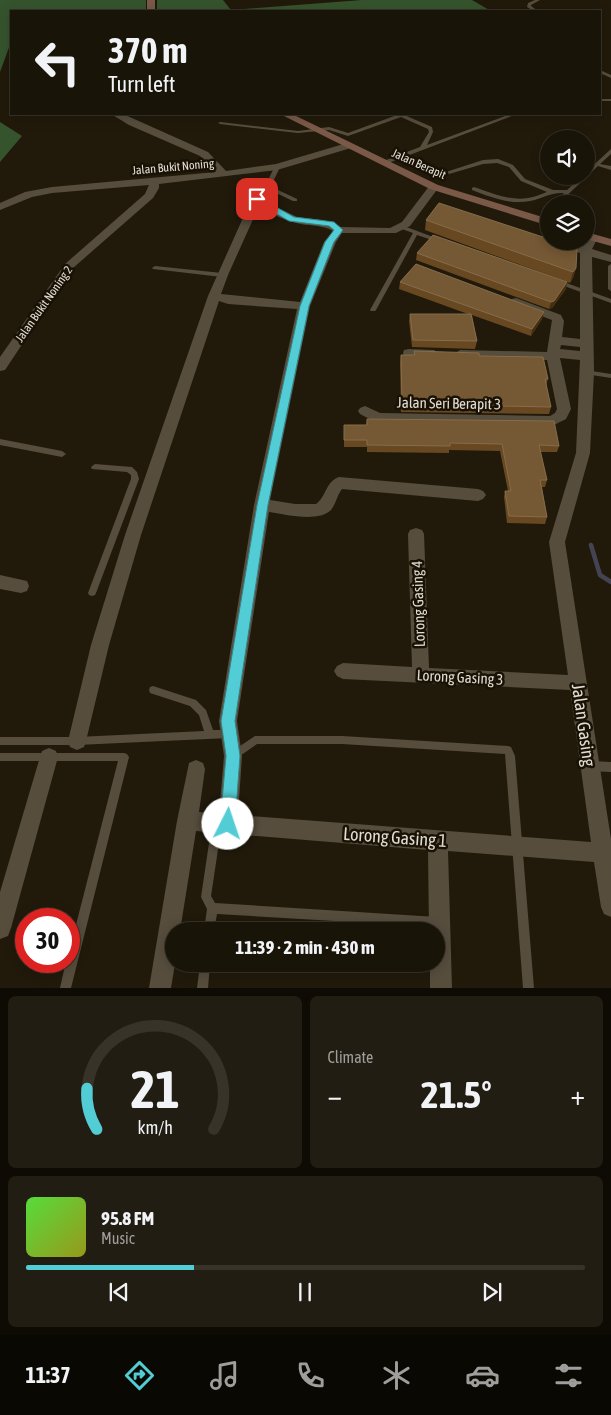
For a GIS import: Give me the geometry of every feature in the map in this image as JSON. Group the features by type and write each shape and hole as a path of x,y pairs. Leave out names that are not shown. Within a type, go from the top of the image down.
{"main road":[{"name":"Jalan Berapit","path":"287,115 316,131 434,187 540,220"},
{"path":"595,238 611,242"}],"street":[{"path":"118,115 204,154 223,174"},
{"name":"Jalan Bukit Noning","path":"0,207 29,194 52,190 277,167 347,146"},
{"name":"Jalan Bukit Noning 2","path":"0,368 69,266 149,196 154,188 154,181"},
{"path":"77,741 100,645 138,520 214,296 251,195 292,219 331,224 339,230 380,232 392,231 406,224 427,202 434,187"},
{"path":"222,824 233,756 228,721 262,505 304,306 330,242 339,230"},
{"path":"583,250 611,259"},
{"path":"586,251 587,372"},
{"path":"214,296 228,300 304,306"},
{"path":"506,299 557,318 554,350"},
{"name":"Jalan Seri Berapit 3","path":"365,411 377,418 552,421 561,416 564,409 554,350"},
{"path":"409,353 586,350"},
{"name":"Jalan Gasing","path":"587,372 583,453 557,542 611,907"},
{"path":"262,505 315,512 326,505 334,486 339,483 478,495"},
{"name":"Lorong Gasing 4","path":"416,534 420,675"},
{"path":"0,582 21,586"},
{"name":"Lorong Gasing 3","path":"343,670 578,684"},
{"path":"0,928 49,757"},
{"path":"160,988 196,769"},
{"name":"Lorong Gasing 1","path":"187,821 603,853"},
{"path":"438,840 440,922"},
{"path":"441,972 441,988"}],"lane":[{"path":"534,10 529,7 529,4 538,0"},
{"path":"220,123 298,132 330,128 352,134 399,115"},
{"path":"401,115 430,128 431,132 422,149"},
{"path":"383,163 512,115"},
{"path":"595,168 611,151"},
{"path":"449,172 483,162 498,160 510,166 523,180 552,192"},
{"path":"598,165 611,168"},
{"path":"277,167 269,184 274,190 295,200"},
{"path":"565,195 576,185"},
{"path":"474,189 515,201 532,199 560,190 568,192"},
{"path":"400,227 452,245"},
{"path":"373,310 416,232"},
{"path":"611,266 611,289"},
{"path":"156,268 222,275"},
{"path":"550,279 611,300"},
{"path":"587,372 611,376"},
{"path":"0,442 62,454"},
{"path":"92,593 135,479 134,474 129,469 95,467"},
{"path":"120,517 138,520"},
{"path":"153,690 193,703 203,713 209,734"},
{"path":"0,741 77,741 229,734"},
{"path":"233,756 255,740 342,740 508,750 529,988"},
{"path":"0,757 124,756 65,988"},
{"path":"590,766 611,767"},
{"path":"210,922 212,908 206,897 222,824"},
{"path":"212,908 440,922"},
{"path":"202,988 204,972"}],"green space":[{"path":"0,0 146,0 146,10 10,10 10,45 0,72"},
{"path":"157,0 223,0 231,10 157,10"},
{"path":"362,0 472,0 489,10 231,10"},
{"path":"0,122 22,136 0,162"}],"building":[{"path":"439,203 540,236 540,250 577,250 576,268 573,272 426,220"},
{"path":"433,235 567,282 554,301 551,302 417,253"},
{"path":"416,264 544,312 532,329 400,282"},
{"path":"410,314 471,314 477,341 413,340"},
{"path":"414,351 479,353 479,356 543,357 548,379 545,379 551,407 402,404 401,355 415,355"},
{"path":"367,419 554,421 559,446 539,445 547,480 540,480 547,517 509,516 505,491 511,491 502,444 450,443 450,446 367,445 367,440 344,440 344,425 367,425"}],"waterway":[{"path":"591,545 600,575 611,582"}],"route":[{"path":"228,824 233,756 228,721 262,505 304,306 330,242 339,230 331,224 292,219 257,199"}]}
